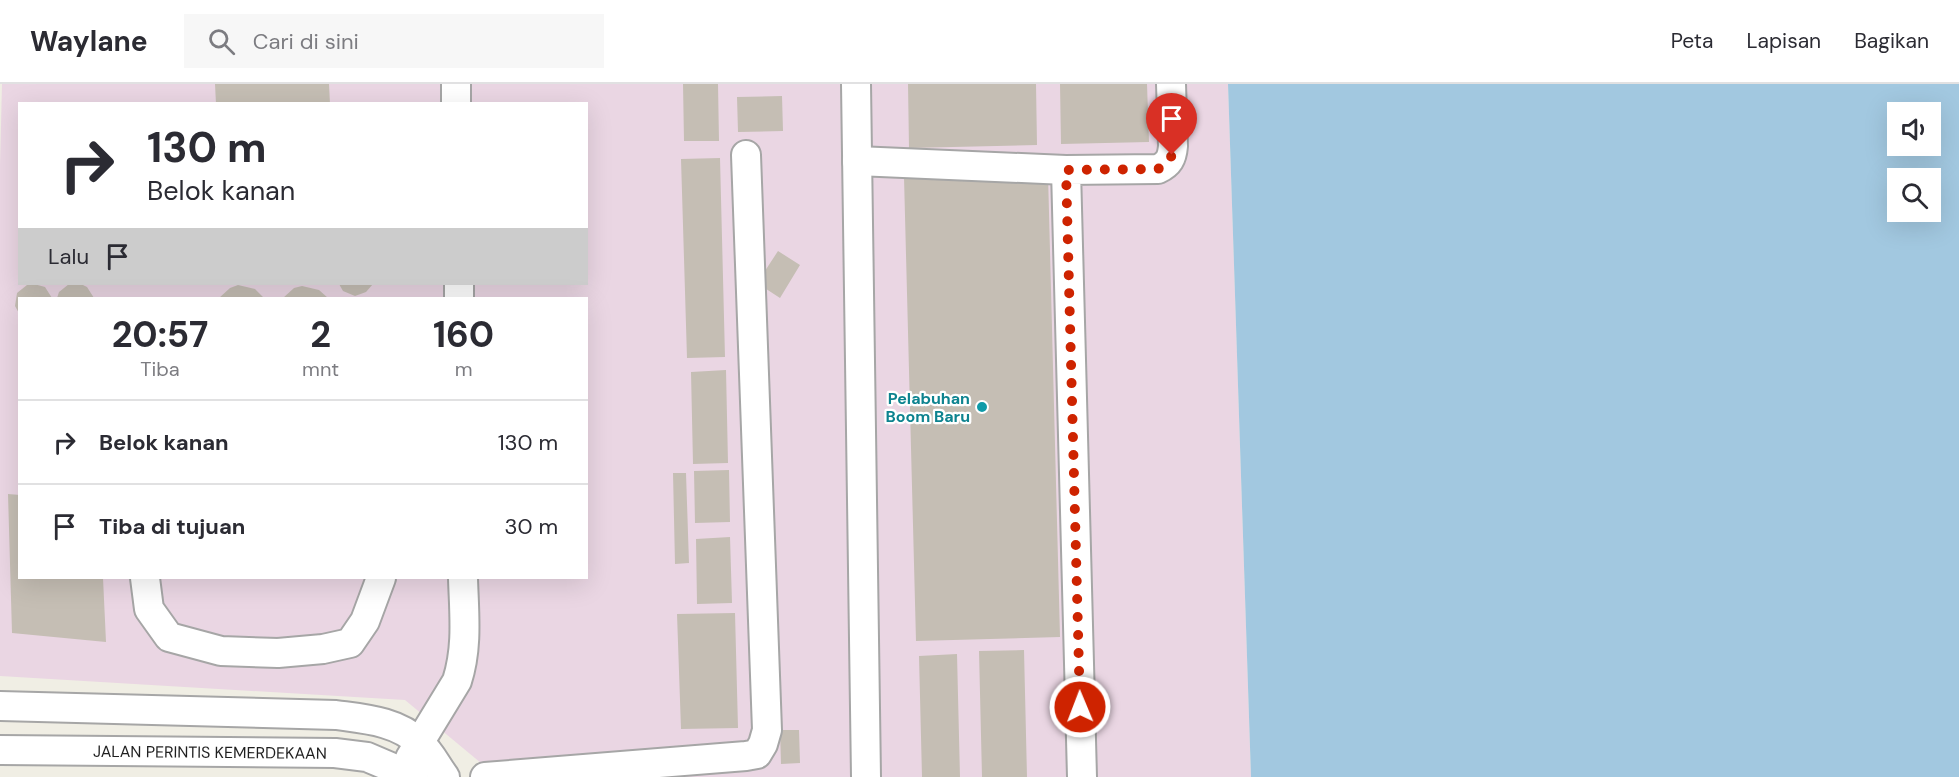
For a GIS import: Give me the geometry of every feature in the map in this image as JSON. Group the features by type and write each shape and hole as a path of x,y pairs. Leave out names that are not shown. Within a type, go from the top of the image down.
{"street":[{"path":"456,84 456,102"},
{"path":"856,84 866,777"},
{"path":"857,161 1066,170 1158,169 1167,164 1172,155 1171,84"},
{"path":"485,777 746,756 758,754 763,744 767,730 746,155"},
{"path":"1066,170 1082,777"},
{"path":"145,579 149,609 169,637 221,651 278,653 323,649 350,643 365,621 381,579"},
{"path":"408,774 420,743 457,681 462,666 465,651 464,579"},
{"path":"0,706 336,715 382,722 394,726 420,743 445,777"},
{"path":"53,708 54,750"},
{"name":"JALAN PERINTIS KEMERDEKAAN","path":"0,750 335,753 367,757 408,774"}],"shaded area":[{"path":"2,84 1228,84 1251,777 487,777 487,768 405,700 0,676"}],"water":[{"path":"1228,84 1959,84 1959,777 1251,777"}],"building":[{"path":"215,84 329,84 330,102 216,102"},
{"path":"683,84 718,84 719,141 684,141"},
{"path":"908,84 1036,84 1037,145 909,148"},
{"path":"1060,84 1147,84 1149,142 1061,144"},
{"path":"782,96 783,131 738,132 737,97"},
{"path":"720,158 725,357 687,358 681,159"},
{"name":"Pelabuhan Boom Baru","path":"1048,174 1060,637 916,641 904,177"},
{"path":"778,251 800,265 780,298 757,283"},
{"path":"27,285 38,285 45,287 51,297 18,297 18,311 15,306 17,293"},
{"path":"68,285 83,285 93,297 57,297 59,292"},
{"path":"238,285 255,289 263,297 220,297 230,288"},
{"path":"340,285 372,285 366,292 355,296 343,291"},
{"path":"302,286 319,290 327,297 284,297 294,288"},
{"path":"726,370 728,463 693,464 691,372"},
{"path":"729,470 730,522 695,523 694,471"},
{"path":"673,473 686,473 689,563 675,564"},
{"path":"8,494 18,495 18,579 103,579 106,642 12,633"},
{"path":"730,537 732,603 697,604 696,539"},
{"path":"735,613 738,728 681,729 677,614"},
{"path":"1024,650 1027,777 982,777 979,651"},
{"path":"957,654 960,777 922,777 919,656"},
{"path":"780,730 799,730 800,763 781,764"}],"place":[{"name":"Pelabuhan Boom Baru","path":"982,407"}],"route":[{"path":"1080,707 1066,170 1158,169 1167,164 1172,155"}]}
